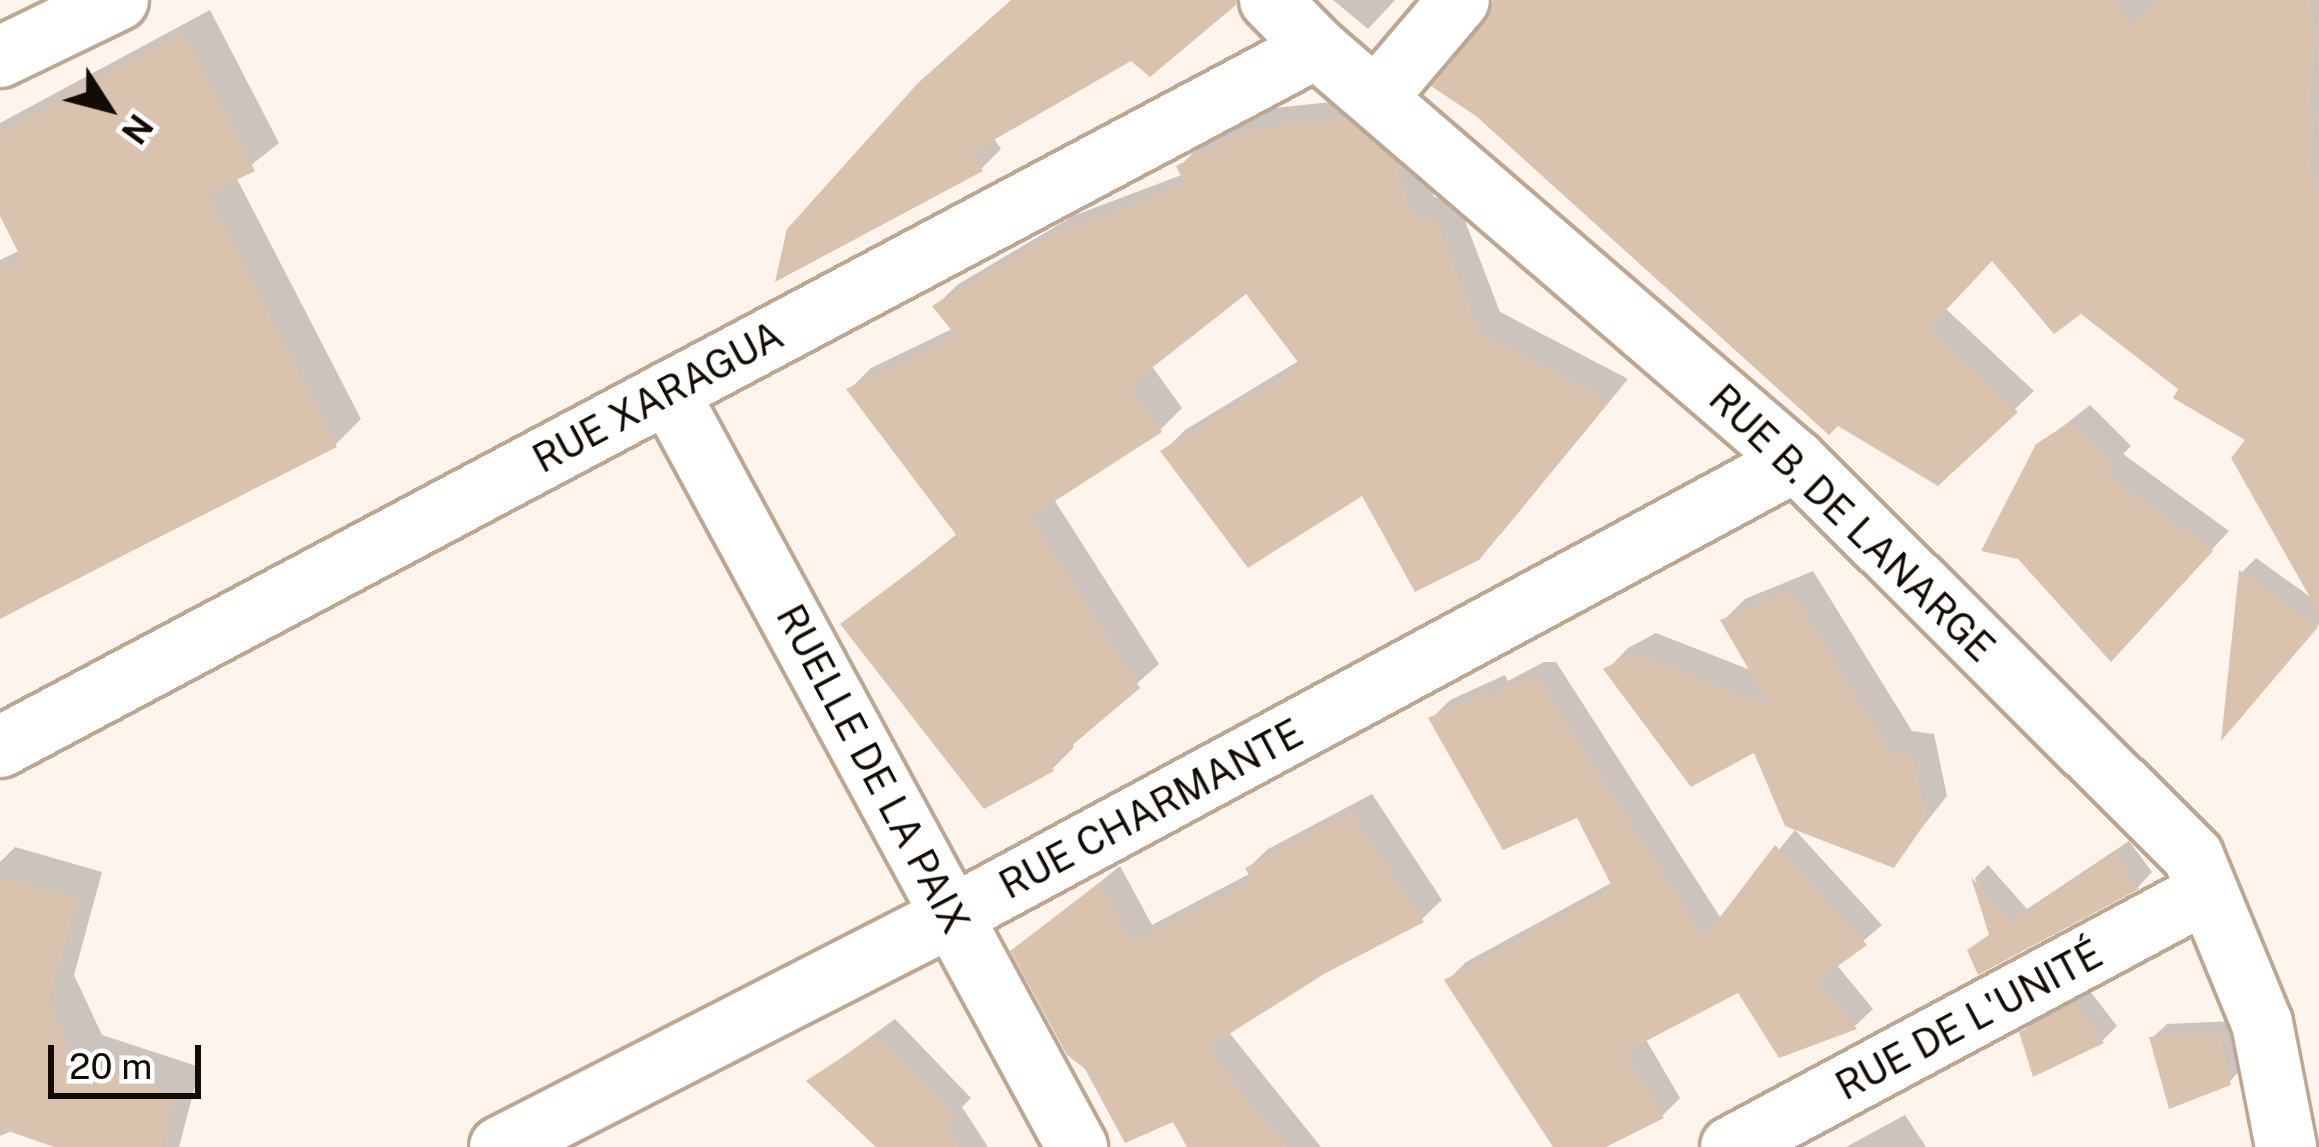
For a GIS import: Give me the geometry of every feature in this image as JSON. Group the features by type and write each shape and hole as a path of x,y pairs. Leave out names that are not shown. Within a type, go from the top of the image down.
{"street":[{"path":"0,57 118,0"},
{"name":"RUE B. DE LANARGE","path":"1270,0 1317,48 1796,461 2193,856 2262,1023 2286,1147"},
{"path":"1376,98 1459,0"},
{"name":"RUE XARAGUA","path":"0,748 1317,48"},
{"name":"RUELLE DE LA PAIX","path":"668,392 1077,1147"},
{"name":"RUE CHARMANTE","path":"500,1147 952,916 1796,461"},
{"name":"RUE DE L'UNITÉ","path":"1731,1147 2207,892"}],"building":[{"path":"1011,0 1237,0 1150,77 1131,61 971,153 983,171 775,282 787,229 918,83"},
{"path":"1493,0 2114,0 2130,24 2162,0 2310,0 2317,35 2308,114 2316,113 2310,166 2319,189 2319,613 2231,458 2245,440 2173,398 2178,389 2081,314 2054,334 1992,261 1929,328 2018,412 1938,486 1838,426 1829,435 1476,116 1431,86 1485,22"},
{"path":"183,33 255,171 207,194 337,447 0,618 0,271 22,260 0,216 0,132"},
{"path":"1345,118 1394,160 1413,218 1436,220 1480,333 1609,401 1479,560 1415,592 1362,496 1248,568 1160,451 1301,366 1246,294 1130,385 1162,432 1030,517 1140,688 1050,764 1054,771 984,809 840,624 957,536 846,389 956,336 932,306 1049,237 1185,184 1176,166 1251,129"},
{"path":"2070,422 2114,467 2107,474 2213,551 2111,662 2018,559 1981,551 2036,444"},
{"path":"2239,570 2318,627 2221,741"},
{"path":"1791,591 1890,752 1913,755 1927,820 1894,868 1785,826 1754,753 1691,787 1603,669 1633,653 1770,706 1720,620"},
{"path":"1523,679 1538,679 1704,938 1775,845 1867,945 1817,981 1857,1029 1779,1058 1738,993 1625,1052 1664,1118 1606,1147 1553,1147 1444,980 1613,888 1577,818 1503,850 1428,718 1486,692 1490,697"},
{"path":"1351,812 1424,922 1324,974 1207,1048 1286,1147 1187,1147 1173,1122 1125,1143 1085,1069 1067,1055 1010,951 1099,883 1132,942 1252,880 1245,868"},
{"path":"2114,854 2139,889 1978,975 1967,950 1989,935 1971,877 2011,921"},
{"path":"0,877 78,899 48,1003 75,1061 175,1094 161,1147 54,1147 0,1128"},
{"path":"2074,1003 2104,1043 2033,1077 2019,1032"},
{"path":"2220,1034 2231,1085 2169,1109 2149,1037"},
{"path":"876,1035 956,1117 944,1124 959,1147 876,1147 806,1081"}]}
